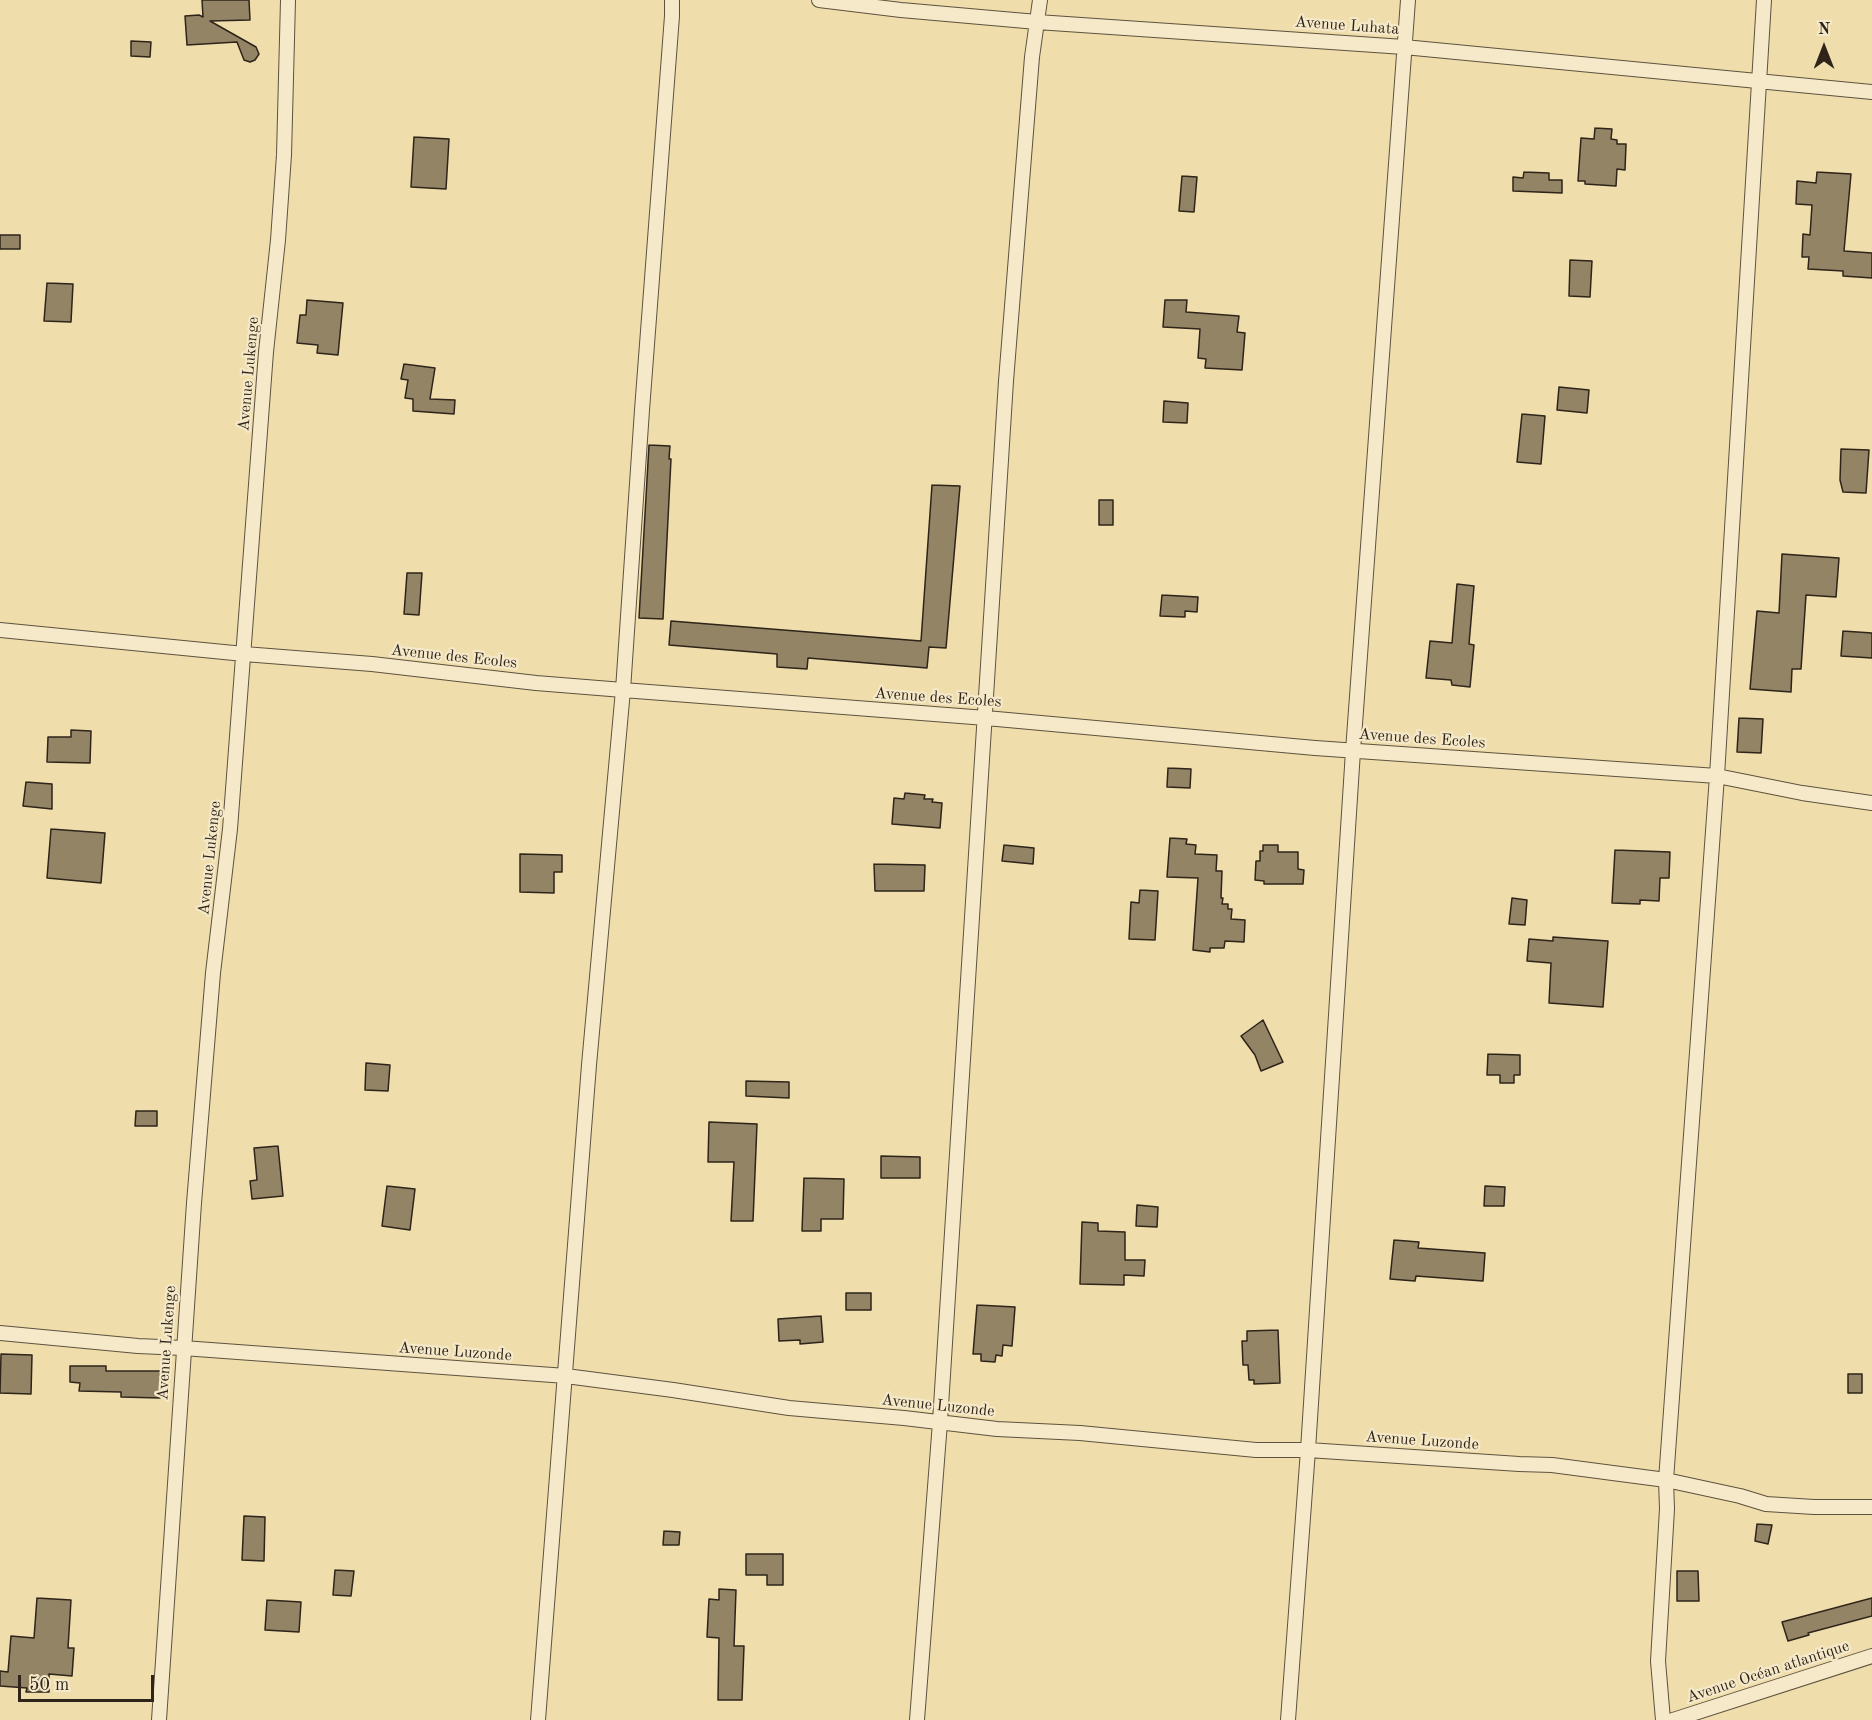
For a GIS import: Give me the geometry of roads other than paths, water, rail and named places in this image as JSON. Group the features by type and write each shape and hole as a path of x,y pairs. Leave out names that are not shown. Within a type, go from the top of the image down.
{"street":[{"name":"Avenue Lukenge","path":"159,1720 183,1348 213,973 230,828 265,364 280,219 288,0"},
{"path":"538,1720 589,1065 623,690 672,0"},
{"name":"Avenue Luhata","path":"819,0 1037,22 1404,47 1872,92"},
{"path":"917,1720 940,1422 1006,381 1032,57 1040,0"},
{"path":"1288,1720 1308,1450 1353,751 1408,0"},
{"path":"1663,1720 1658,1661 1667,1509 1666,1480 1717,776 1764,0"},
{"name":"Avenue des Ecoles","path":"0,630 372,664 623,690 986,718 1353,751 1717,776 1802,793 1872,803"},
{"name":"Avenue Luzonde","path":"0,1333 138,1346 566,1376 789,1408 997,1429 1080,1433 1256,1450 1308,1450 1552,1465 1666,1480 1766,1504 1872,1507"},
{"name":"Avenue Océan atlantique","path":"1673,1720 1872,1656"}]}
